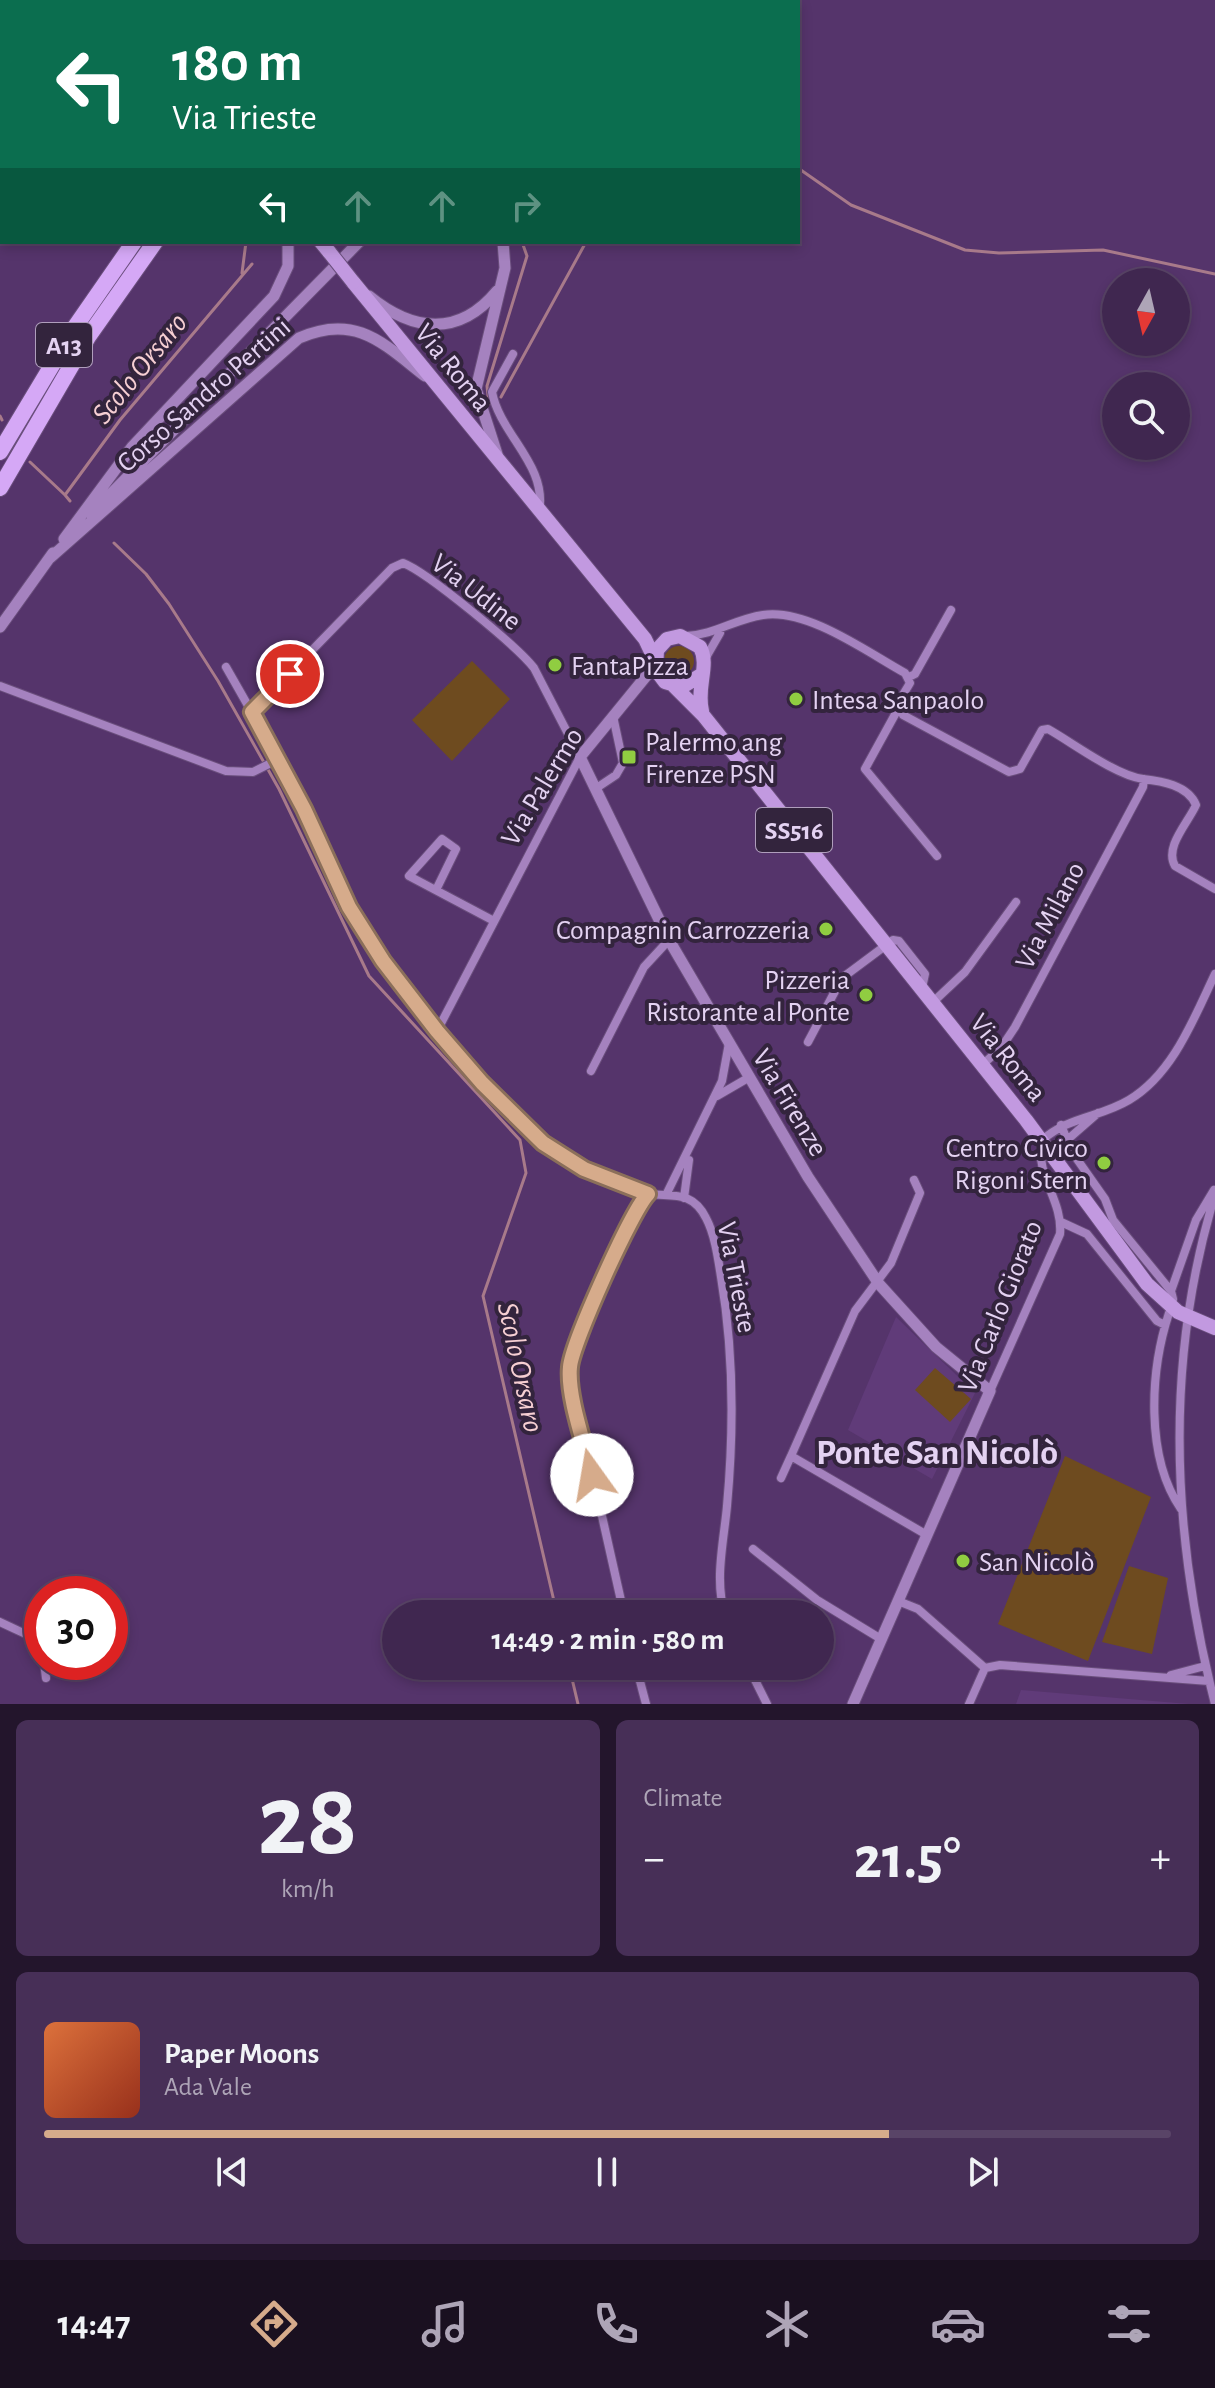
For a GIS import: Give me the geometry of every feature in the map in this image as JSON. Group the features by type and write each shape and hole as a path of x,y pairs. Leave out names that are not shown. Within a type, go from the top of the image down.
{"highway":[{"name":"A13","path":"0,452 75,327 133,244"},
{"name":"A13","path":"0,488 88,337 154,244"}],"main road":[{"name":"Via Roma","path":"325,248 630,622 654,659"},
{"path":"630,622 680,636 700,647 705,659 698,696 703,715"},
{"path":"654,659 661,644 680,636"},
{"name":"SS516","path":"654,659 670,684"},
{"path":"670,684 690,685 701,675"},
{"name":"Via Roma","path":"670,684 703,715 886,944 1045,1146 1147,1284 1164,1303 1215,1328"}],"street":[{"name":"Corso Sandro Pertini","path":"50,558 357,244"},
{"path":"503,244 503,280 476,389 481,413 503,469"},
{"name":"Corso Sandro Pertini","path":"0,627 132,447 274,296 284,278 289,246"},
{"path":"353,282 377,302 409,320 426,324 460,321 488,302 503,280"},
{"name":"Corso Sandro Pertini","path":"50,558 285,348 314,331 341,327 367,333 439,389"},
{"name":"Via Roma","path":"513,354 492,392 497,408 536,476 542,496 539,513"},
{"name":"Via Udine","path":"252,712 392,568 403,563 525,656 580,757"},
{"path":"937,856 865,769 898,709 909,677 915,674 951,610"},
{"path":"680,636 722,631 750,618 790,616 838,637 909,677"},
{"path":"705,659 712,641 722,631"},
{"name":"Via Palermo","path":"437,1031 580,757 641,683 654,659"},
{"name":"Via Trieste","path":"226,667 364,933 437,1031 482,1083 543,1143 584,1169 648,1194 667,1193 684,1198 696,1205 708,1222 719,1260 730,1341 732,1439 722,1600"},
{"path":"641,683 670,684"},
{"path":"0,686 200,763 240,773 274,762"},
{"path":"898,709 1009,772 1020,769 1042,730 1048,729 1125,773 1144,779 1161,779 1195,800 1195,808 1171,851 1172,860 1175,866 1215,889"},
{"path":"595,789 616,775 623,763 613,716"},
{"name":"Via Firenze","path":"580,757 669,940 746,1074 879,1284 936,1347 990,1391"},
{"name":"Via Milano","path":"982,1065 1001,1048 1015,1027 1143,787 1144,779"},
{"name":"Via Palermo","path":"436,890 456,849 442,839 409,876 494,921"},
{"path":"932,1003 965,972 1016,902"},
{"path":"591,1071 644,967 669,940"},
{"path":"808,1042 842,978 886,944"},
{"path":"1045,1146 1061,1125 1129,1100 1161,1072 1215,974"},
{"path":"667,1193 694,1144 722,1081 729,1043"},
{"path":"712,1103 746,1074 735,1069 722,1081"},
{"path":"1045,1146 1068,1139 1098,1112"},
{"name":"Via Roma","path":"1061,1125 1072,1152 1105,1199 1113,1220 1172,1295 1203,1203 1215,1193"},
{"path":"684,1198 694,1144"},
{"name":"Via Carlo Giorato","path":"853,1704 1057,1243 1061,1222 1041,1169 1045,1146"},
{"path":"781,1478 855,1311 866,1293 879,1284 920,1193 914,1180"},
{"path":"1215,1193 1177,1425 1191,1594 1215,1701"},
{"path":"621,1600 569,1369 572,1355 628,1229 648,1194"},
{"path":"1061,1222 1087,1234 1157,1321 1165,1325"},
{"path":"1169,1313 1157,1368 1156,1416 1166,1480 1182,1510"},
{"path":"791,1456 927,1535"},
{"path":"753,1549 817,1600 881,1639"},
{"path":"898,1601 918,1609 985,1668"},
{"path":"0,1622 24,1633"},
{"path":"985,1668 1000,1665 1209,1681"},
{"path":"1167,1676 1205,1666"},
{"path":"969,1704 985,1668"},
{"path":"640,1680 646,1704"},
{"path":"755,1680 767,1704"}],"shaded area":[{"path":"679,646 690,650 694,661 690,672 679,676 668,672 664,661 668,650"},
{"path":"472,661 510,699 452,761 412,720"},
{"path":"896,1317 975,1393 932,1479 848,1430"},
{"path":"935,1368 971,1399 950,1422 915,1390"},
{"path":"1065,1456 1151,1497 1088,1661 998,1624"},
{"path":"1129,1566 1168,1578 1152,1654 1102,1642"},
{"path":"1021,1690 1189,1704 1016,1704"}],"waterway":[{"path":"800,169 851,205 965,250 999,253 1103,250 1215,274"},
{"path":"242,273 246,244"},
{"path":"489,404 487,386 527,256 523,244"},
{"path":"501,397 585,244"},
{"name":"Scolo Orsaro","path":"70,501 65,495 120,420 252,264"},
{"path":"0,416 2,420"},
{"path":"30,462 65,495"},
{"name":"Scolo Orsaro","path":"114,543 146,574 169,604 218,681 279,789 369,976 520,1140 526,1173 483,1296 554,1600"},
{"name":"Scolo Orsaro","path":"572,1680 578,1704"}],"place":[{"name":"FantaPizza","path":"555,665"},
{"name":"Intesa Sanpaolo","path":"796,699"},
{"name":"Palermo ang Firenze PSN","path":"629,757"},
{"name":"Compagnin Carrozzeria","path":"826,929"},
{"name":"Pizzeria Ristorante al Ponte","path":"866,995"},
{"name":"Centro Civico Rigoni Stern","path":"1104,1163"},
{"name":"San Nicolò","path":"963,1561"}],"district":[{"name":"Ponte San Nicolò","path":"937,1451"}],"route":[{"path":"290,674 252,712 304,809 349,907 383,961 482,1083 543,1143 584,1169 648,1194 628,1229 572,1355 569,1369 592,1475"}]}
